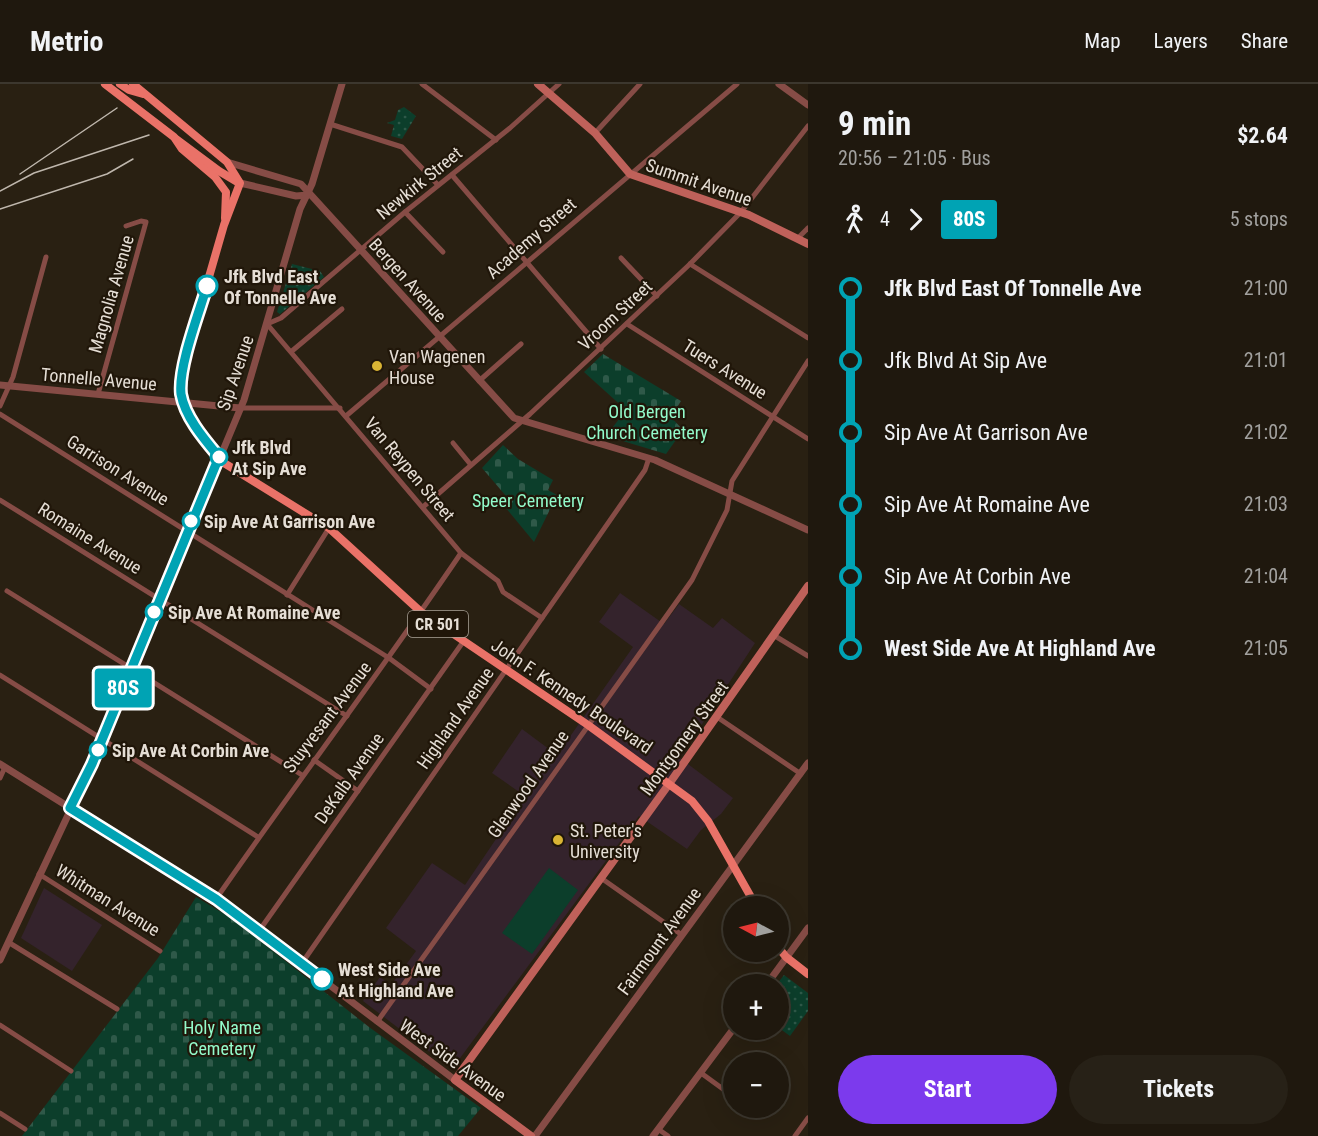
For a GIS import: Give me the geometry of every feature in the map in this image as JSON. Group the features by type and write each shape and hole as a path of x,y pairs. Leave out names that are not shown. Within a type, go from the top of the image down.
{"main road":[{"name":"John F. Kennedy Boulevard","path":"105,84 174,137 182,149 215,177 226,192 224,225"},
{"path":"120,84 129,90 143,94"},
{"path":"133,84 227,162 240,183"},
{"name":"Summit Avenue","path":"538,84 595,133 630,174 741,212 808,244"},
{"path":"174,137 240,183"},
{"name":"John F. Kennedy Boulevard","path":"240,183 224,225 185,360 181,392 192,420 219,457 234,469 329,528 421,612 588,725 699,808 750,896"},
{"name":"Montgomery Street","path":"455,1080 775,636 808,586"},
{"path":"789,959 808,974"},
{"name":"West Side Avenue","path":"455,1080 533,1136"}],"street":[{"name":"Sip Avenue","path":"0,960 102,739 240,408 300,209 308,195 342,84"},
{"path":"422,84 496,140"},
{"name":"Newkirk Street","path":"267,324 281,318 405,212 496,140 559,84"},
{"path":"595,133 640,84"},
{"name":"Academy Street","path":"346,416 737,84"},
{"path":"779,84 808,105"},
{"path":"330,124 402,147 438,185"},
{"name":"Vroom Street","path":"423,507 602,349 690,264 741,212 808,126"},
{"name":"Bergen Avenue","path":"227,162 301,184 308,195 514,418 521,422 649,458 808,530"},
{"path":"452,175 602,349"},
{"path":"240,183 296,196 308,195"},
{"path":"405,212 443,252"},
{"name":"Magnolia Avenue","path":"98,394 146,222 141,221 126,226"},
{"path":"797,238 808,228"},
{"path":"0,406 4,386 13,377 46,257"},
{"path":"621,258 657,296"},
{"path":"690,264 808,338"},
{"path":"292,351 342,309"},
{"name":"Van Reypen Street","path":"267,324 461,553 498,581 503,592 542,618"},
{"name":"Tuers Avenue","path":"627,324 808,439"},
{"path":"479,381 521,344"},
{"name":"Glenwood Avenue","path":"376,1022 692,580 727,510 732,481 808,361"},
{"name":"Tonnelle Avenue","path":"4,386 240,408 340,408"},
{"name":"Garrison Avenue","path":"0,414 389,658 430,689"},
{"path":"453,443 471,465"},
{"name":"Highland Avenue","path":"302,963 645,470 649,458"},
{"name":"Romaine Avenue","path":"0,500 347,716"},
{"path":"287,595 329,528"},
{"name":"Stuyvesant Avenue","path":"216,899 302,775 389,658 461,553"},
{"path":"7,591 302,775"},
{"path":"775,636 808,656"},
{"name":"DeKalb Avenue","path":"259,931 463,642"},
{"path":"0,675 258,837"},
{"path":"717,717 801,774"},
{"path":"314,760 358,791"},
{"name":"Fairmount Avenue","path":"533,1136 808,763"},
{"path":"0,778 3,765"},
{"name":"West Side Avenue","path":"3,765 216,899 455,1080"},
{"name":"Whitman Avenue","path":"39,874 160,951"},
{"path":"601,878 682,935"},
{"path":"789,953 808,928"},
{"path":"8,942 117,1009"},
{"path":"0,1025 71,1071"},
{"path":"653,1136 726,1040"},
{"path":"701,1073 723,1089"},
{"path":"0,1113 25,1129"},
{"path":"795,1136 808,1118"},
{"path":"658,1129 668,1136"}],"shaded area":[{"name":"St. Peter's University","path":"620,593 664,624 679,604 713,628 722,618 755,643 680,758 733,798 721,814 701,830 687,849 639,816 452,1069 363,1001 380,977 391,985 416,951 386,928 432,863 465,885 525,796 492,773 522,729 557,755 633,647 599,622"},
{"path":"44,888 102,925 72,971 21,938"}],"green space":[{"path":"404,107 416,116 402,139 391,136 394,125 387,123 395,120 398,110"},
{"path":"292,264 320,271 324,277 280,314 277,312"},
{"name":"Old Bergen Church Cemetery","path":"603,354 681,401 671,417 683,430 666,454 606,436 626,410 584,372"},
{"name":"Speer Cemetery","path":"503,445 518,459 553,480 548,490 557,495 534,542 501,502 506,496 482,468"},
{"path":"549,868 578,890 532,954 502,933"},
{"name":"Holy Name Cemetery","path":"196,897 231,918 369,1027 481,1108 458,1136 22,1136 158,958"},
{"path":"789,979 808,993 808,1011 790,1036"}],"railway":[{"path":"20,174 117,108"},
{"path":"0,191 34,173 149,135"},
{"path":"0,209 107,174 133,159"}],"bus line":[{"name":"80S","path":"207,286 185,360 181,392 185,409 219,457 92,764 70,808 216,899 322,979"}],"place":[{"name":"Jfk Blvd East Of Tonnelle Ave","path":"207,286"},
{"name":"Van Wagenen House","path":"377,366"},
{"name":"Jfk Blvd At Sip Ave","path":"219,457"},
{"name":"Sip Ave At Garrison Ave","path":"191,521"},
{"name":"Sip Ave At Romaine Ave","path":"154,612"},
{"name":"Sip Ave At Corbin Ave","path":"98,750"},
{"name":"St. Peter's University","path":"558,840"},
{"name":"West Side Ave At Highland Ave","path":"322,979"}]}
